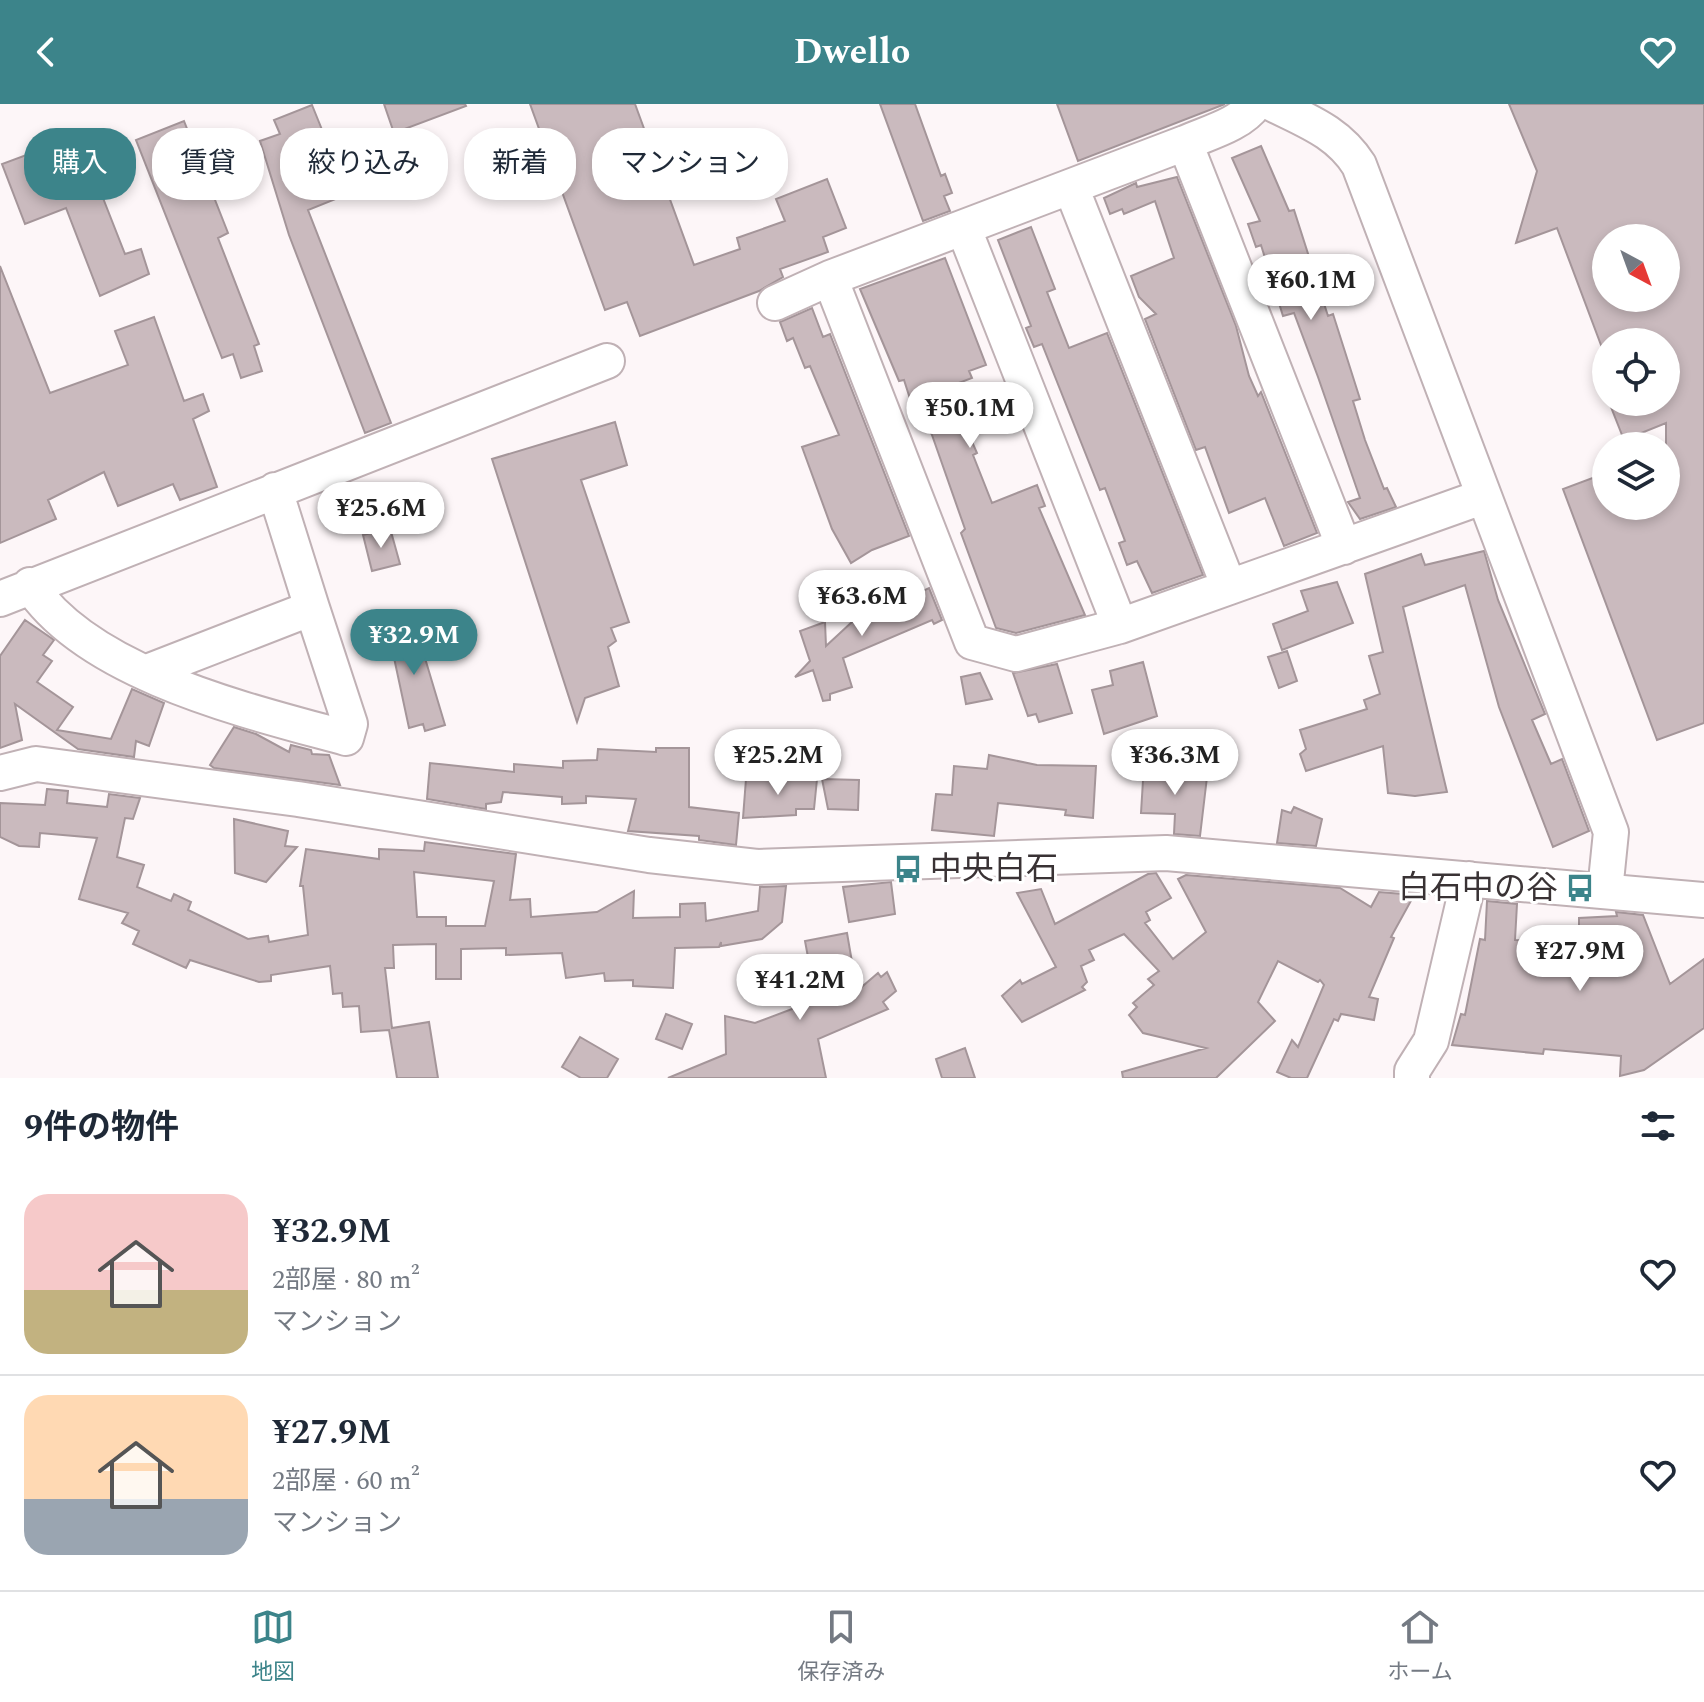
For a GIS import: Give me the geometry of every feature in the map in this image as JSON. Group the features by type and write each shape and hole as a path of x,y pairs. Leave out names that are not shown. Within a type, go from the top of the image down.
{"street":[{"path":"775,303 830,278 1185,143 1232,122 1255,104"},
{"path":"1273,104 1331,132 1346,145 1359,165 1611,832 1605,891"},
{"path":"1185,143 1344,547"},
{"path":"1071,187 1229,587"},
{"path":"964,229 1120,626"},
{"path":"830,278 972,642 1016,654 1120,626 1482,497"},
{"path":"15,592 607,361"},
{"path":"15,592 45,608 72,632 110,656 241,709 346,738 350,724 275,490"},
{"path":"147,672 312,608"},
{"path":"0,773 36,764 298,799 649,855 757,867 1020,861 1166,853 1704,900"},
{"path":"1412,1078 1412,1071 1431,1041 1469,879"}],"building":[{"path":"384,104 466,106 407,128 392,128"},
{"path":"530,104 635,104 644,128 592,128 592,200 670,200 694,265 740,249 737,238 785,221 776,200 788,200 788,194 827,179 846,228 823,237 828,252 780,269 783,277 759,291 640,336 627,302 605,310 565,200 576,200 576,128 539,128"},
{"path":"880,104 915,104 941,176 945,174 952,193 944,196 950,211 923,221"},
{"path":"1057,104 1225,104 1078,161"},
{"path":"1509,104 1704,104 1704,723 1657,740 1563,489 1592,478 1592,520 1680,520 1680,432 1666,432 1666,423 1644,432 1621,432 1615,416 1680,416 1680,328 1595,328 1557,228 1516,243 1537,171"},
{"path":"312,105 321,128 280,128 280,134 274,120"},
{"path":"184,121 187,128 166,128"},
{"path":"152,134 152,181 136,140"},
{"path":"280,134 280,200 333,200 308,210 391,423 365,433 289,235 264,154 264,140"},
{"path":"1261,146 1289,211 1294,210 1328,316 1333,314 1360,399 1353,401 1365,440 1384,489 1387,488 1396,507 1360,519 1348,502 1360,498 1294,313 1283,316 1261,245 1256,247 1248,224 1260,221 1232,158"},
{"path":"24,156 24,200 104,200 125,254 141,249 149,274 100,296 66,208 25,224 2,164"},
{"path":"1177,177 1236,326 1249,376 1258,396 1261,392 1317,533 1284,546 1265,498 1229,513 1205,447 1196,450 1145,319 1156,314 1139,297 1131,276 1174,258 1155,201 1124,214 1122,209 1110,214 1104,198 1136,183 1137,187"},
{"path":"160,200 215,200 228,233 218,238 259,344 254,346 262,371 241,378 233,354 222,358"},
{"path":"1031,227 1055,289 1047,292 1069,348 1107,333 1203,575 1152,593 1137,561 1127,565 1119,543 1125,541 1105,488 1100,490 1042,344 1034,347 1026,328 1031,326 998,240"},
{"path":"945,258 986,365 969,371 972,378 948,387 977,453 973,455 992,503 1037,485 1045,506 1039,508 1085,615 1016,633 996,628 961,533 965,529 932,435 919,406 913,408 904,380 899,381 860,289"},
{"path":"0,266 50,393 128,365 115,331 154,317 184,401 203,394 209,411 193,419 217,487 180,500 173,484 118,506 104,472 48,500 56,519 0,543"},
{"path":"812,308 823,337 830,334 909,536 872,550 851,563 832,529 802,447 839,435 810,366 805,368 793,338 787,341 780,322"},
{"path":"615,422 627,465 581,480 629,622 611,628 616,641 608,647 619,686 585,698 577,722 492,459"},
{"path":"390,528 400,564 372,571 363,535"},
{"path":"1484,551 1498,600 1545,714 1532,720 1551,764 1562,759 1589,831 1553,847 1499,707 1465,585 1403,607 1447,792 1415,796 1388,793 1383,746 1306,771 1300,754 1306,749 1300,730 1367,709 1364,700 1380,694 1369,656 1383,652 1365,574 1421,554 1425,565"},
{"path":"1337,582 1353,623 1282,650 1273,624 1308,611 1301,591"},
{"path":"929,588 942,620 934,624 932,620 843,658 852,687 830,694 830,700 823,701 813,670 795,677 810,661 800,631 825,622 826,646 880,596 885,609"},
{"path":"413,618 445,725 425,731 423,724 409,728 387,625"},
{"path":"25,620 54,640 43,655 52,661 37,682 73,707 57,730 111,739 132,689 164,703 149,746 136,741 134,757 78,749 15,704 22,740 0,748 0,656"},
{"path":"1287,651 1297,681 1279,688 1268,657"},
{"path":"1143,662 1157,716 1104,734 1092,690 1113,685 1110,671"},
{"path":"1057,664 1072,713 1039,722 1036,714 1028,716 1013,673"},
{"path":"980,673 992,699 966,704 961,677"},
{"path":"234,727 256,734 289,752 291,745 311,750 312,754 329,755 340,785 214,768 210,765"},
{"path":"656,748 689,748 689,807 739,813 736,845 699,840 699,836 628,831 636,799 586,796 586,803 562,804 562,797 503,792 501,802 486,804 486,809 427,799 430,763 514,772 514,764 563,768 563,761 597,760 598,749 656,752"},
{"path":"989,755 1037,765 1096,766 1093,818 1065,815 1066,810 998,803 994,836 932,830 936,794 952,795 954,766 987,769"},
{"path":"1144,764 1174,766 1174,770 1194,771 1193,776 1207,777 1200,836 1174,834 1175,814 1141,813"},
{"path":"746,779 817,779 814,809 796,809 796,815 743,818"},
{"path":"822,779 859,780 858,810 828,809"},
{"path":"47,789 68,791 67,803 107,807 109,794 140,798 133,819 125,818 117,857 144,865 137,887 171,901 174,894 191,902 188,910 248,939 268,936 269,942 308,935 303,886 300,886 306,849 379,859 379,849 424,851 425,842 516,854 510,900 530,899 531,917 597,912 634,891 633,918 680,917 680,904 705,903 706,921 758,911 760,887 786,886 782,922 762,939 721,946 721,942 719,947 675,948 673,988 633,986 633,980 605,981 604,973 566,978 562,953 506,955 506,948 461,949 461,979 436,979 436,944 393,945 394,968 385,968 392,1028 429,1022 438,1078 397,1078 389,1030 361,1032 359,1006 343,1007 342,993 333,994 330,966 271,975 271,981 259,982 190,960 186,968 133,944 139,931 122,923 128,913 79,899 97,838 40,833 39,847 19,846 0,837 0,803 45,805","holes":["414,872 494,881 485,926 446,926 446,917 417,917"]},
{"path":"1294,807 1322,819 1316,846 1277,843 1282,810 1291,813"},
{"path":"234,819 288,831 285,846 297,847 266,882 235,873"},
{"path":"1156,873 1171,898 1146,912 1150,920 1145,923 1173,959 1206,932 1178,879 1186,875 1340,888 1371,907 1379,892 1403,894 1412,899 1391,937 1394,938 1369,997 1378,999 1374,1020 1341,1014 1338,1021 1334,1019 1307,1078 1291,1078 1277,1072 1292,1040 1298,1047 1324,985 1320,980 1318,982 1278,961 1258,1002 1275,1021 1216,1078 1123,1078 1122,1072 1206,1048 1143,1033 1129,1015 1137,1007 1133,1003 1154,985 1148,979 1159,971 1124,934 1089,950 1094,960 1081,966 1087,982 1082,987 1085,990 1022,1022 1002,996 1020,980 1022,984 1056,967 1017,893 1041,889 1055,924 1148,874"},
{"path":"891,882 895,914 849,922 843,887"},
{"path":"1487,901 1517,904 1515,940 1579,941 1579,918 1617,916 1616,912 1643,915 1670,984 1704,959 1704,1028 1644,1070 1620,1076 1621,1056 1544,1049 1543,1054 1452,1045 1461,1014 1465,1015 1480,939 1485,940"},
{"path":"847,933 857,991 878,973 881,977 887,972 896,991 883,1002 888,1009 818,1039 826,1078 668,1078 726,1054 725,1016 755,1023 816,1000 805,941"},
{"path":"666,1014 692,1024 682,1049 656,1039"},
{"path":"580,1037 618,1059 607,1078 581,1078 562,1067"},
{"path":"965,1048 975,1078 942,1078 936,1059"}],"place":[{"name":"中央白石","path":"908,869"},
{"name":"白石中の谷","path":"1580,888"}]}
